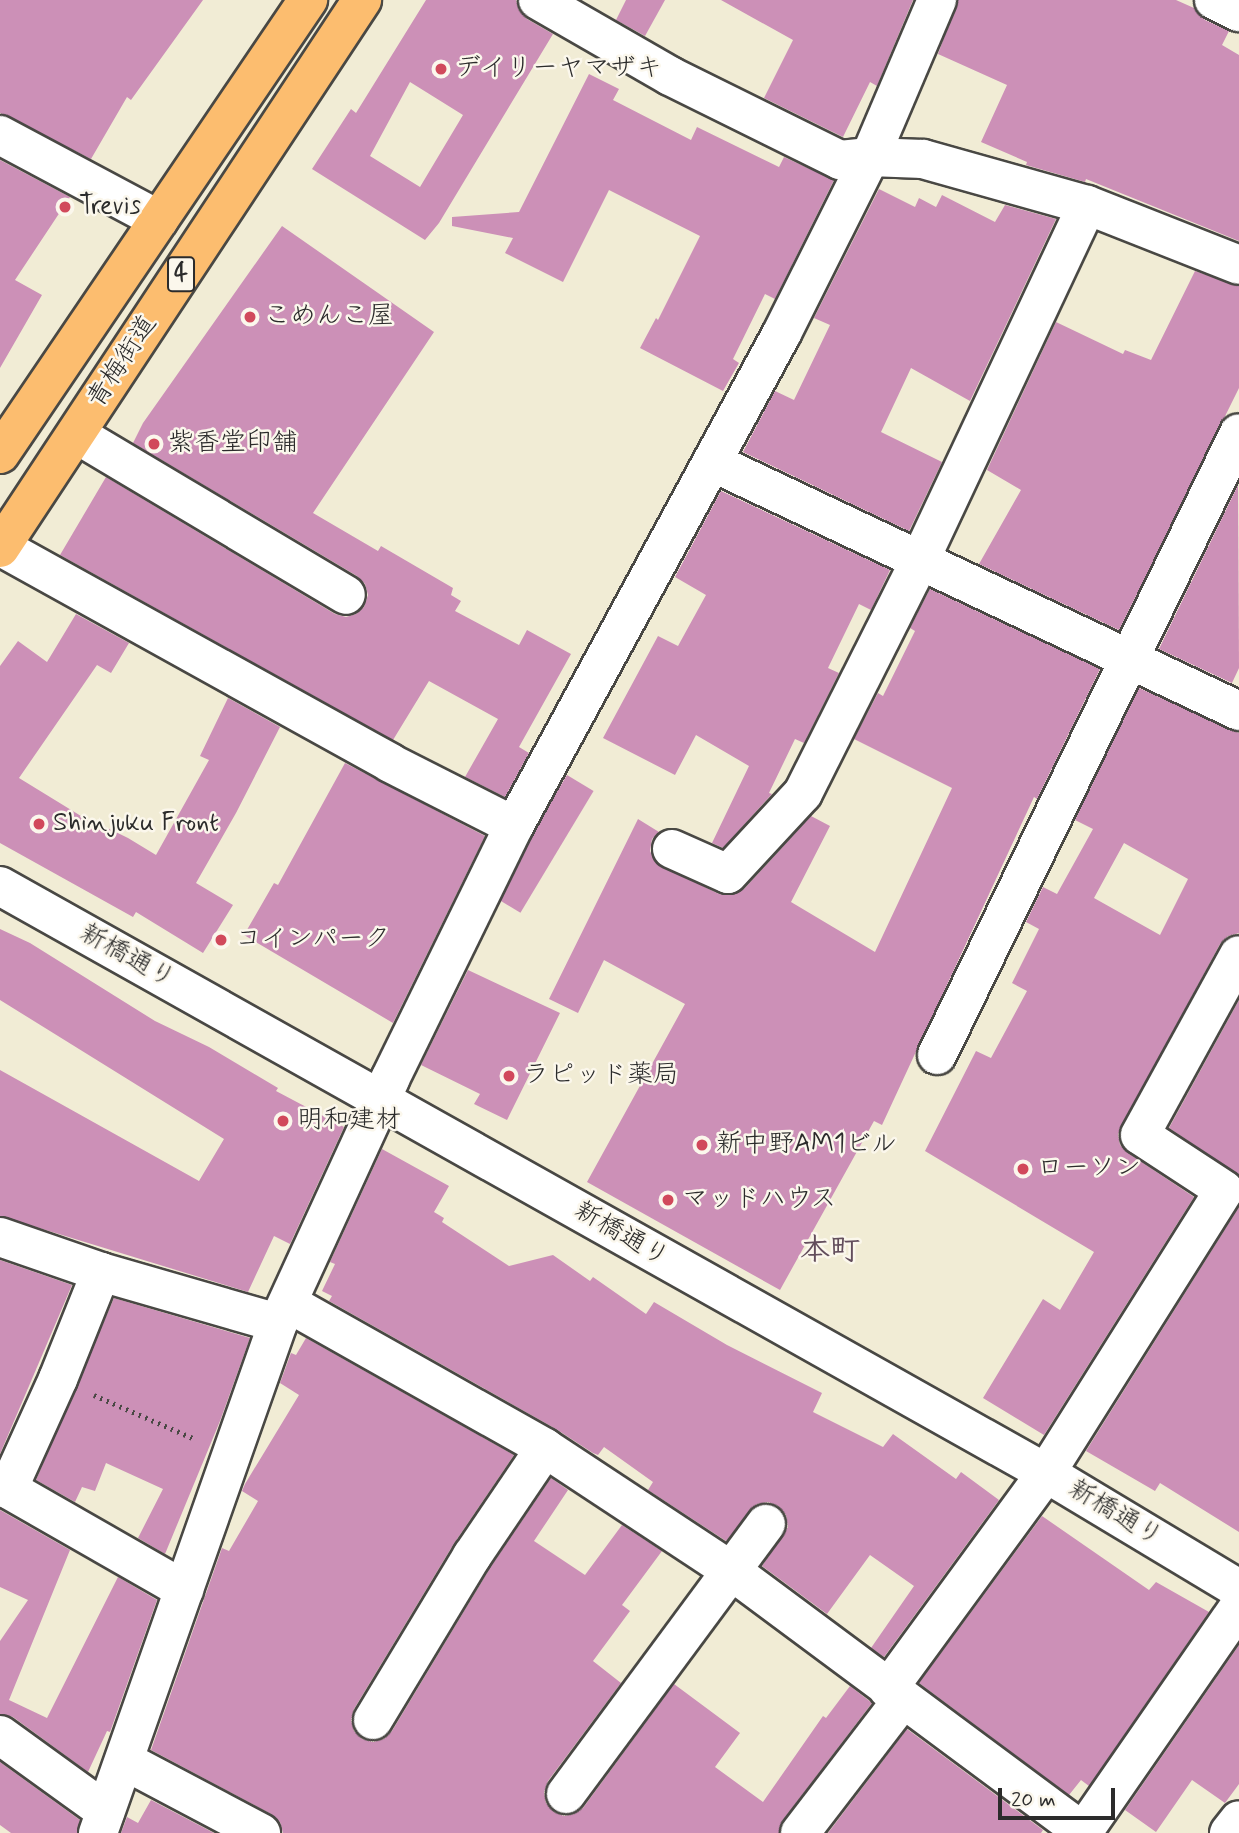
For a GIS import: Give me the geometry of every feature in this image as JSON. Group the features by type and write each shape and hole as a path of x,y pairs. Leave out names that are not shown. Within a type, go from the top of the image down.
{"main road":[{"name":"青梅街道","path":"0,454 308,0"},
{"name":"青梅街道","path":"0,547 362,0"}],"street":[{"path":"538,0 670,75 840,160 870,157 923,159 1087,205 1239,265"},
{"path":"0,1735 102,1822 229,1453 283,1313 381,1098 514,826 782,333 870,157 937,0"},
{"path":"1214,0 1239,12"},
{"path":"0,135 159,220"},
{"path":"672,849 728,874 803,793 920,560 1087,205"},
{"path":"937,1055 1239,433"},
{"path":"76,434 346,596"},
{"path":"712,461 1239,711"},
{"path":"0,547 390,763 514,826"},
{"name":"新橋通り","path":"0,886 1046,1473 1239,1589"},
{"path":"800,1833 1046,1473 1224,1190 1140,1135 1239,955"},
{"path":"0,1237 101,1272 283,1313 545,1448 733,1572 1083,1832 1239,1607"},
{"path":"101,1272 58,1379 8,1489 184,1590"},
{"path":"373,1720 472,1556 545,1448"},
{"path":"566,1794 766,1524"},
{"path":"125,1761 261,1833"},
{"path":"1229,1833 1239,1820"}],"path":[{"path":"58,1379 229,1453"}],"building":[{"path":"0,0 203,0 131,100 127,97 91,159 0,113"},
{"path":"426,0 516,0 519,10 527,19 553,34 439,223 425,240 312,169 351,109 356,113","holes":["410,82 463,115 420,187 370,156"]},
{"path":"626,0 665,0 645,36 616,20"},
{"path":"721,0 913,0 877,86 870,82 843,137 764,98 793,40"},
{"path":"958,0 1176,0 1194,8 1205,20 1229,31 1222,45 1239,55 1239,241 1086,179 1085,182 1026,165 1027,162 981,142 1007,85 938,54"},
{"path":"589,74 619,89 613,100 691,140 697,127 779,167 784,157 834,180 775,299 765,294 733,359 739,363 723,391 640,348 656,318 658,320 700,236 609,190 563,282 505,253 513,238 452,226 452,217 519,212"},
{"path":"0,160 70,197 15,280 42,295 0,368"},
{"path":"879,189 915,207 919,198 936,207 942,195 995,222 1005,205 1056,219 970,401 911,368 881,432 942,462 909,531 743,452 775,391 794,400 830,325 814,318"},
{"path":"282,226 434,332 313,513 378,551 381,546 453,588 451,595 461,601 455,611 519,645 527,630 571,654 519,747 529,753 505,797 465,777 498,719 429,681 393,740 60,555 106,477 335,614 346,617 356,614 364,607 368,595 365,584 357,576 133,443 143,423"},
{"path":"1195,271 1239,286 1239,388 1119,630 979,564 1021,490 987,470 1056,322 1123,354 1125,350 1151,360"},
{"path":"1238,485 1239,668 1232,683 1159,649"},
{"path":"721,491 890,570 871,610 859,604 828,668 839,673 804,743 795,739 769,793 772,794 723,848 712,843 749,766 696,735 675,775 603,738 658,636 678,646 706,595 675,577"},
{"path":"930,589 1100,669 1037,799 1034,797 882,1125 874,1121 780,1290 587,1182 685,1004 604,960 578,1013 549,999 638,819 659,832 652,839 650,851 655,862 719,894 732,895 744,889 811,816 830,826 791,902 875,952 952,788 854,739 878,693 883,696 915,631 910,628"},
{"path":"76,614 129,643 111,673 97,665 19,778 94,824 95,822 128,838 156,855 209,760 200,756 228,698 280,727 196,883 233,905 203,953 136,912 133,917 0,843 0,666 18,641 47,662"},
{"path":"1139,688 1239,733 1239,933 1228,936 1220,944 1118,1134 1120,1145 1128,1153 1194,1197 1044,1435 983,1398 1043,1299 1060,1310 1094,1252 925,1151 976,1051 991,1058 1027,991 1012,983 1039,929 1026,922 1043,887 1057,894 1093,829 1075,820","holes":["1124,843 1188,879 1160,935 1094,898"]},
{"path":"345,763 485,836 393,1023 244,935 274,883 278,885"},
{"path":"567,775 594,791 520,913 494,897"},
{"path":"0,929 30,943 155,1021 209,1047 278,1088 276,1091 344,1127 290,1244 274,1236 248,1292 0,1216 0,1070 199,1181 224,1139 0,1000"},
{"path":"468,970 560,1013 507,1120 474,1104 480,1094 421,1065"},
{"path":"1239,1000 1239,1175 1169,1128"},
{"path":"382,1149 449,1186 434,1212 444,1218 442,1222 509,1266 553,1255 590,1281 593,1277 646,1314 654,1302 727,1345 822,1393 813,1412 883,1447 893,1434 956,1479 961,1472 999,1500 884,1657 871,1648 914,1586 870,1555 827,1614 762,1566 788,1527 786,1515 778,1506 768,1502 757,1504 726,1541 648,1490 653,1482 604,1447 598,1455 593,1453 556,1429 329,1301 332,1296 322,1291 335,1264 330,1262"},
{"path":"1239,1207 1239,1532 1160,1483 1155,1491 1086,1451"},
{"path":"0,1260 72,1285 0,1454"},
{"path":"114,1298 250,1338 220,1421 165,1554 138,1538 163,1489 106,1463 95,1491 82,1487 75,1502 36,1480"},
{"path":"306,1338 514,1455 453,1545 354,1709 351,1720 354,1731 362,1739 373,1742 384,1739 392,1731 490,1568 551,1478 568,1490 534,1541 585,1575 622,1525 662,1551 622,1605 630,1611 593,1661 621,1683 548,1781 544,1792 546,1803 554,1812 564,1816 583,1808 674,1684 740,1733 715,1767 763,1802 823,1716 826,1718 850,1686 872,1703 783,1820 779,1833 283,1833 280,1822 271,1814 151,1750 222,1548 229,1551 258,1501 242,1491 299,1395 280,1383 291,1353 296,1355"},
{"path":"0,1510 70,1550 9,1700 47,1718 118,1577 157,1600 110,1732 107,1731 88,1772 13,1717 0,1714 0,1641 28,1600 0,1587"},
{"path":"1042,1516 1149,1590 1156,1582 1209,1612 1089,1786 1081,1780 1069,1795 919,1683"},
{"path":"1239,1645 1239,1784 1225,1803 1192,1780 1156,1832 1125,1810"},
{"path":"907,1729 1043,1830 1041,1833 828,1833"},
{"path":"0,1762 80,1820 77,1833 11,1833 0,1825"},
{"path":"151,1800 214,1833 121,1833 127,1817 138,1823"}],"place":[{"name":"デイリーヤマザキ","path":"441,69"},
{"name":"Trevis","path":"65,207"},
{"name":"こめんこ屋","path":"250,317"},
{"name":"紫香堂印舗","path":"154,444"},
{"name":"Shinjuku Front","path":"39,824"},
{"name":"コインパーク","path":"221,940"},
{"name":"ラピッド薬局","path":"509,1076"},
{"name":"明和建材","path":"283,1121"},
{"name":"新中野AM1ビル","path":"702,1145"},
{"name":"ローソン","path":"1023,1169"},
{"name":"マッドハウス","path":"668,1200"}],"district":[{"name":"本町","path":"830,1251"}]}
